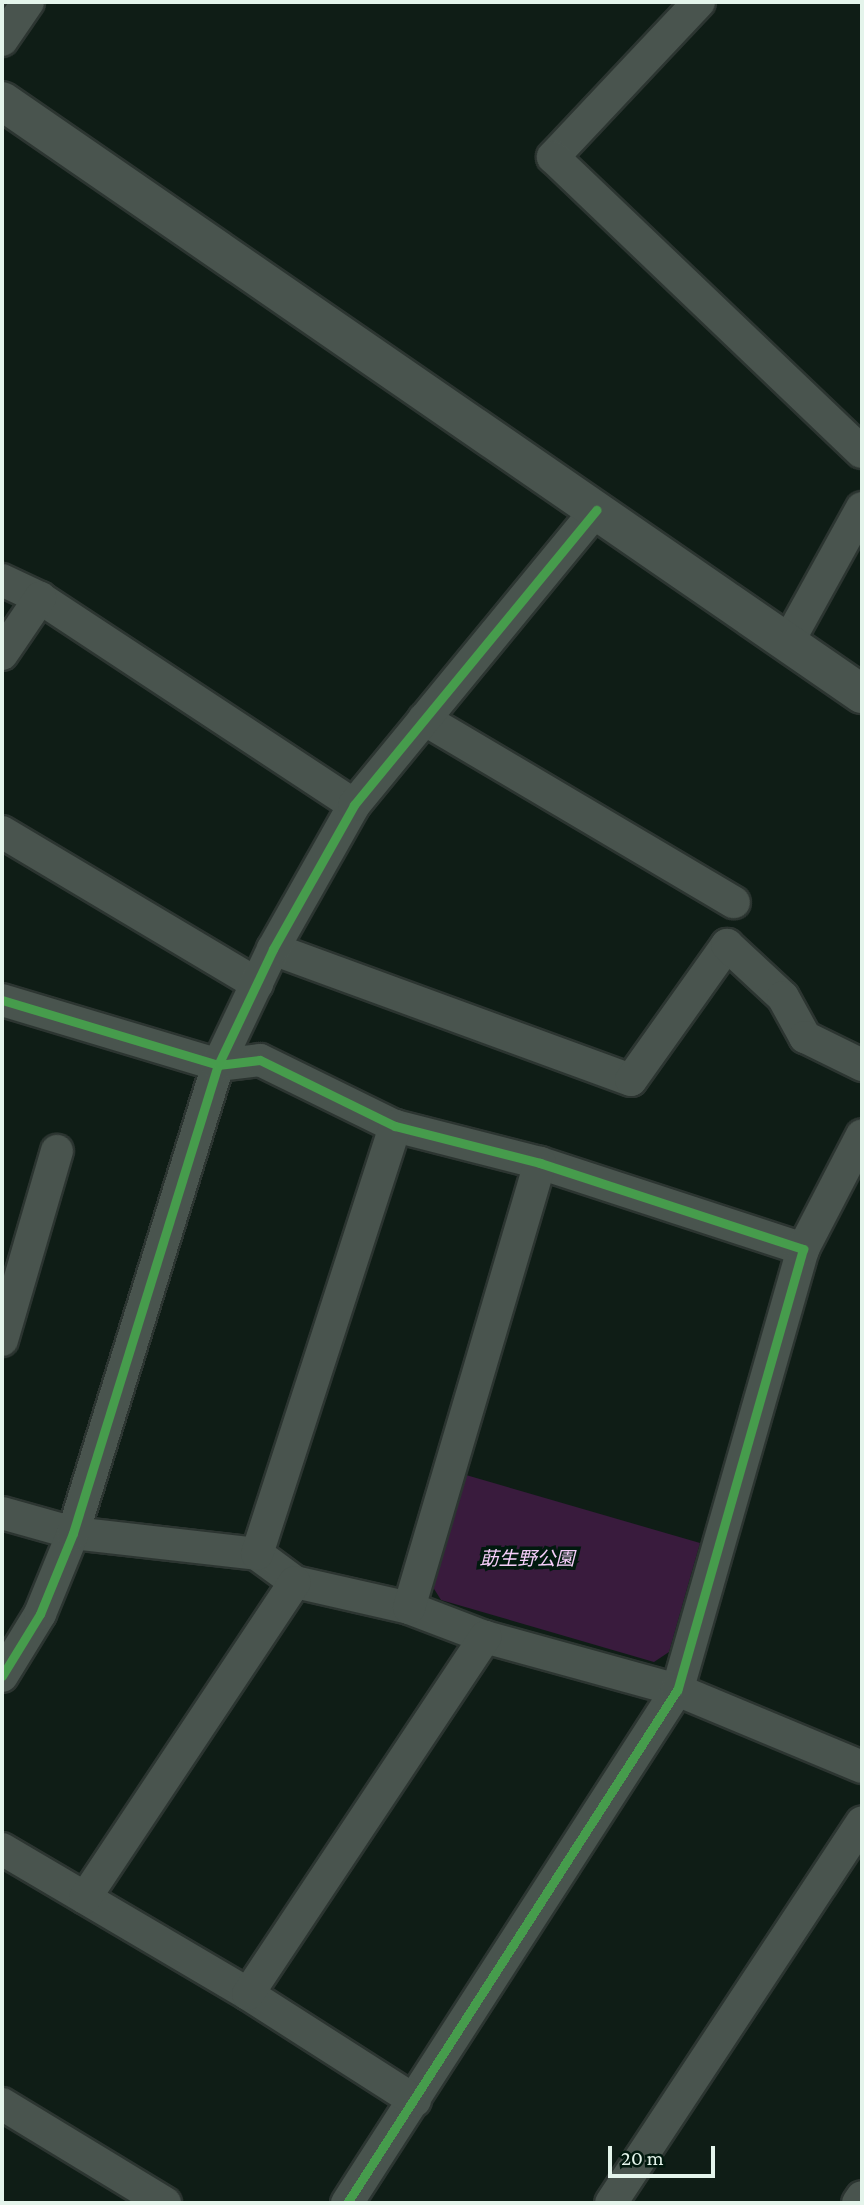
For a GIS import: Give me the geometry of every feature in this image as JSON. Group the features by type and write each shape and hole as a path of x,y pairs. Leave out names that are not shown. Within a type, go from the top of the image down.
{"street":[{"path":"2,40 28,2"},
{"path":"699,2 553,157 862,452"},
{"path":"2,102 862,694"},
{"path":"788,642 862,508"},
{"path":"2,1676 40,1614 72,1533 218,1065 273,949 354,805 596,510"},
{"path":"2,580 40,598 354,805"},
{"path":"2,654 40,598"},
{"path":"424,719 734,902"},
{"path":"2,832 257,984"},
{"path":"273,949 631,1080 727,945 783,997 805,1037 862,1065"},
{"path":"2,1000 218,1065 260,1060 394,1126 540,1163 803,1250"},
{"path":"257,1554 394,1126"},
{"path":"346,2203 415,2101 677,1690 803,1250 862,1135"},
{"path":"2,1340 57,1151"},
{"path":"409,1608 540,1163"},
{"path":"2,1513 72,1533 257,1554 295,1582 409,1608 485,1637 677,1690 862,1767"},
{"path":"85,1898 295,1582"},
{"path":"248,1994 485,1637"},
{"path":"611,2203 862,1822"},
{"path":"2,1850 248,1994 415,2101"},
{"path":"2,2104 165,2203"},
{"path":"858,2203 862,2197"}],"green space":[{"name":"莇生野公園","path":"466,1475 700,1543 669,1652 654,1662 441,1600 431,1584"}],"cycle path":[{"path":"2,1676 40,1614 73,1533 218,1065 273,949 354,805 596,510"},
{"path":"2,1000 218,1065 260,1060 395,1126 540,1163 803,1249 677,1690 347,2203"}]}
